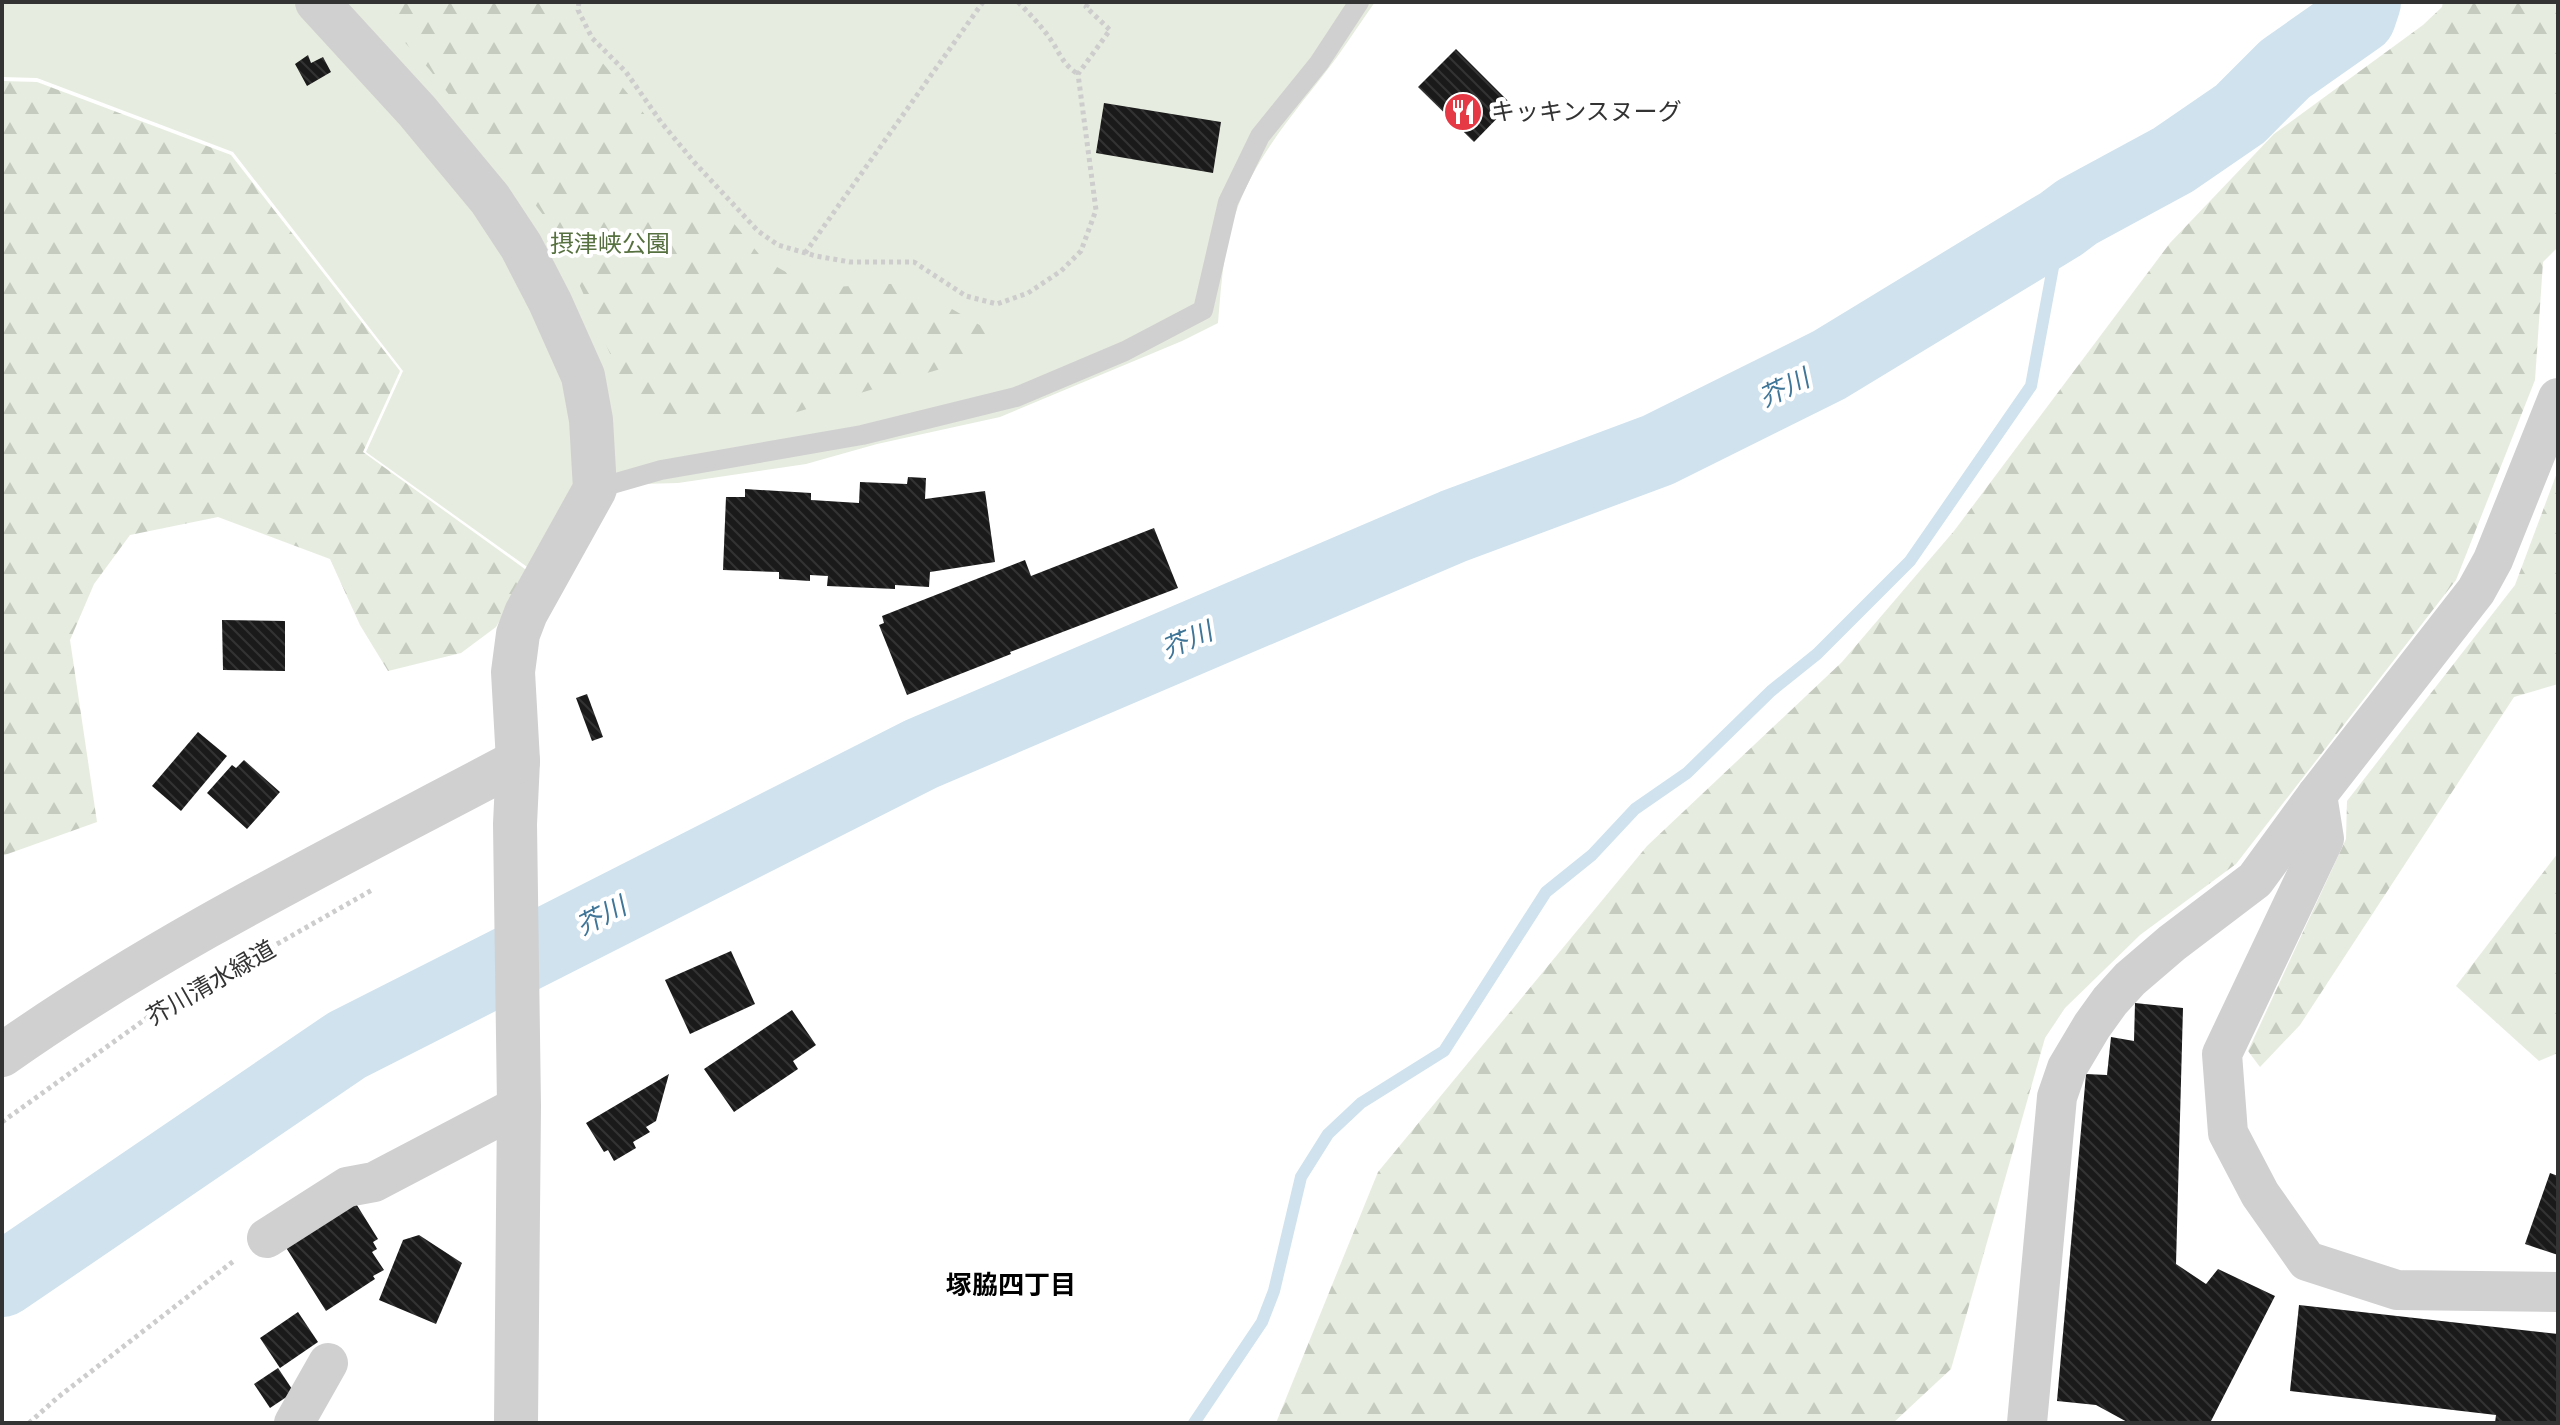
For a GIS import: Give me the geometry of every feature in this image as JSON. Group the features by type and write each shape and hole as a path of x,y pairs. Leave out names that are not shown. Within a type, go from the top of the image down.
{"street":[{"path":"317,2 454,153 521,246 583,376 591,420 595,489 526,613 518,634 513,672 518,761 515,824 519,1097 516,1423"},
{"path":"2027,1423 2057,1097 2067,1068 2092,1026 2120,990 2172,943 2255,880 2476,591 2493,560 2558,398"},
{"path":"2,1055 68,1008 213,922 518,761"},
{"path":"2317,795 2324,839 2222,1054 2228,1133 2260,1194 2307,1261 2397,1290 2558,1292"},
{"path":"450,798 462,797 486,803 507,815 515,824"},
{"path":"267,1238 347,1187 374,1182 519,1097"},
{"path":"294,1423 328,1363"}],"lane":[{"path":"595,489 661,470 862,435 1016,397 1125,351 1203,310 1228,202 1260,136 1319,63 1359,2"}],"path":[{"path":"579,2 578,10 592,38 626,72 661,122 758,231 778,245 850,262 914,262 966,296 997,304 1028,293 1061,271 1081,251 1096,210 1078,74 1110,30 1086,7 1089,2"},
{"path":"805,253 983,2"},
{"path":"1018,2 1036,19 1065,65 1078,74"},
{"name":"芥川清水緑道","path":"2,1122 147,1018 388,881 368,838"},
{"path":"29,1423 194,1290 267,1238"}],"green space":[{"name":"摂津峡公園","path":"2,2 1375,2 1266,151 1254,172 1235,215 1228,242 1218,323 1000,417 877,444 806,464 678,483 641,484 573,505 530,569 366,452 403,371 233,152 37,78 2,77"},
{"path":"368,2 560,2 561,12 763,259 814,288 907,283 990,331 967,361 747,427 719,414 640,421 555,230 429,69"},
{"path":"2443,2 2558,2 2558,247 2543,262 2535,380 2456,580 2236,864 2140,935 2065,1008 2045,1038 1951,1369 1893,1423 1276,1423 1378,1172 1647,846 1842,662 1954,531 2170,243 2274,134 2423,25 2442,7"},
{"path":"2,81 37,82 231,155 400,371 363,452 529,572 496,627 461,653 388,671 360,625 330,559 218,517 130,535 94,584 70,640 97,822 2,856"},
{"path":"2558,470 2558,684 2514,697 2300,1025 2260,1067 2248,1051 2346,839 2347,801 2515,585"},
{"path":"2558,853 2558,1053 2539,1061 2456,986"}],"building":[{"path":"1456,49 1511,104 1474,142 1418,87"},
{"path":"308,55 311,63 323,57 331,72 307,86 295,64"},
{"path":"1104,103 1221,122 1213,173 1096,153"},
{"path":"908,477 926,478 925,499 985,491 995,562 930,572 929,587 895,585 895,589 827,586 828,576 810,575 810,581 779,579 779,572 723,570 726,497 745,497 745,489 811,493 811,500 859,503 860,482 907,484"},
{"path":"1154,528 1178,588 907,695 879,625 884,623 882,616 1025,560 1031,576"},
{"path":"222,620 285,621 285,671 223,670"},
{"path":"587,694 603,737 592,741 576,698"},
{"path":"198,732 227,756 181,811 152,786"},
{"path":"244,760 280,792 247,829 207,793 232,765 236,768"},
{"path":"731,951 755,1004 690,1034 665,980"},
{"path":"2135,1003 2183,1008 2176,1264 2206,1284 2218,1269 2275,1296 2210,1423 2129,1423 2096,1405 2057,1401 2086,1074 2107,1075 2111,1037 2134,1041"},
{"path":"792,1010 816,1045 793,1061 798,1069 734,1112 704,1069"},
{"path":"669,1074 656,1121 646,1127 650,1132 633,1142 636,1148 614,1161 608,1150 604,1152 586,1123"},
{"path":"2550,1173 2558,1176 2558,1255 2525,1244"},
{"path":"355,1202 378,1239 373,1242 377,1249 372,1252 384,1270 326,1311 285,1246"},
{"path":"419,1235 462,1263 436,1324 379,1300 403,1240"},
{"path":"2299,1305 2558,1334 2558,1423 2495,1423 2496,1415 2290,1391"},
{"path":"298,1312 318,1342 280,1368 260,1338"},
{"path":"278,1368 294,1392 270,1408 254,1384"}],"waterway":[{"name":"芥川","path":"2,1280 347,1045 921,754 1454,526 1658,450 1829,365 2077,212 2173,160 2240,114 2285,69 2359,17 2364,2"},
{"path":"1194,1423 1262,1322 1274,1291 1301,1177 1328,1134 1361,1103 1444,1051 1546,892 1592,855 1635,809 1687,773 1771,691 1817,654 1910,561 2031,386 2061,224"}],"place":[{"name":"キッキンスヌーグ","path":"1463,112"}],"district":[{"name":"塚脇四丁目","path":"1011,1285"}]}
